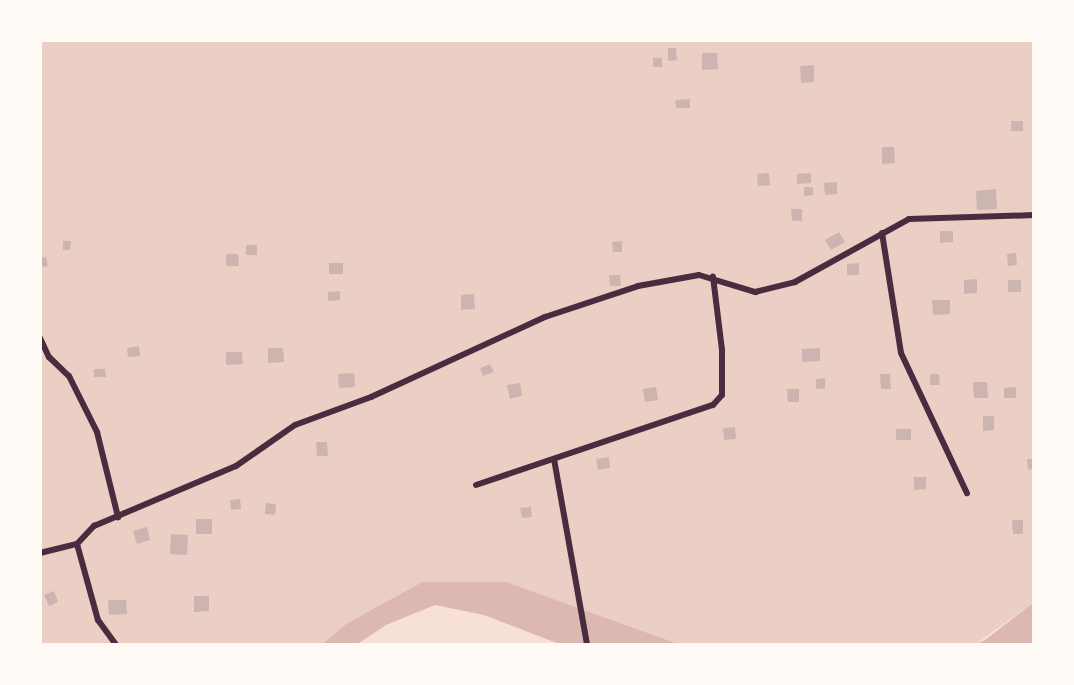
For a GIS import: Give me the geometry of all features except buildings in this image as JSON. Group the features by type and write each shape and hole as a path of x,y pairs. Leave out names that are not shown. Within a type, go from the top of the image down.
{"street":[{"path":"40,553 77,544 89,529 236,466 295,425 371,397 545,317 638,286 699,275 755,292 784,285 909,219 1034,215"},
{"path":"882,233 901,353 967,493"},
{"path":"476,485 713,405 722,395 722,350 713,277"},
{"path":"40,338 49,357 69,376 97,432 118,517"},
{"path":"554,459 587,645"},
{"path":"77,544 98,620 116,645"}],"shaded area":[{"path":"40,40 1034,40 1034,602 974,645 681,645 590,615 422,582 346,624 321,645 40,645"},
{"path":"422,582 506,582 681,645 562,645 484,615 435,605 386,625 356,645 321,645 346,624"},
{"path":"1034,602 1034,645 974,645 985,640"}]}
